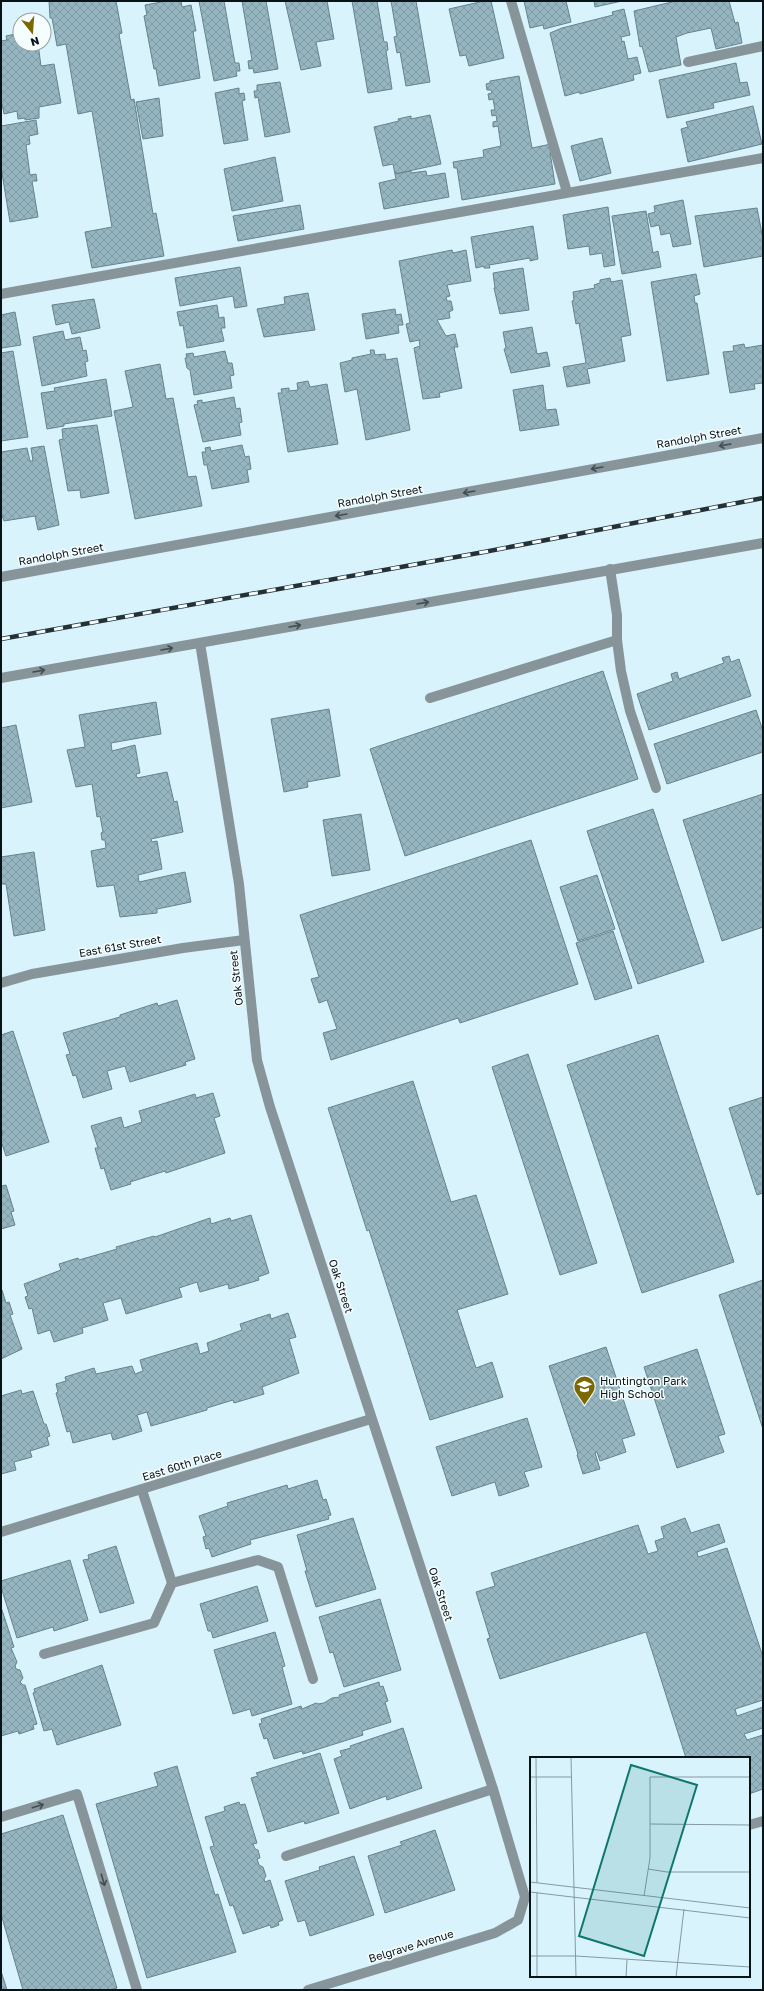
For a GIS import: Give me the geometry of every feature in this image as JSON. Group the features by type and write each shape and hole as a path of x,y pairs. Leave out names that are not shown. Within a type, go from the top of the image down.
{"street":[{"path":"511,1 567,192"},
{"path":"688,62 763,46"},
{"path":"1,294 763,158"},
{"name":"Randolph Street","path":"1,577 763,438"},
{"path":"1,678 763,543"},
{"path":"610,569 617,615 617,640 621,671 630,711 656,788"},
{"path":"430,698 617,640"},
{"name":"Oak Street","path":"200,643 239,884 257,1060 270,1107 370,1419 528,1896 518,1920"},
{"name":"East 61st Street","path":"1,983 32,974 183,948 244,940"},
{"name":"East 60th Place","path":"1,1532 370,1419"},
{"path":"44,1654 154,1623 172,1583 142,1490"},
{"path":"172,1583 258,1560 278,1567 313,1679"},
{"path":"286,1856 493,1789"},
{"path":"1,1817 77,1794 137,1990"},
{"path":"750,1825 763,1821"},
{"name":"Belgrave Avenue","path":"308,1990 495,1933 518,1920"}],"building":[{"path":"49,1 116,1 122,33 119,34 131,100 134,99 153,214 156,213 164,256 92,268 85,232 112,227 92,111 78,114 66,44 57,46 52,12 50,12"},
{"path":"167,1 181,1 182,7 191,5 196,31 193,31 200,78 159,86 156,69 154,69 144,16 147,15 145,5"},
{"path":"199,1 224,1 235,63 239,63 240,71 236,71 237,76 214,81"},
{"path":"242,1 266,1 278,69 254,73 253,68 249,69 248,61 252,60"},
{"path":"285,1 327,1 334,39 316,42 321,66 301,70"},
{"path":"352,1 377,1 384,42 387,42 388,50 386,51 392,89 368,93"},
{"path":"391,1 416,1 430,82 406,86 400,52 397,53 394,37 397,36"},
{"path":"484,1 491,1 504,58 469,66 466,55 460,56 449,9"},
{"path":"524,1 566,1 571,22 544,29 543,25 530,28"},
{"path":"594,1 622,1 595,7"},
{"path":"676,1 729,1 735,23 738,22 742,43 716,49 711,28 687,33 676,37 681,65 649,72 642,46 640,47 634,11"},
{"path":"624,9 630,35 621,37 622,42 624,41 628,59 637,57 641,73 633,75 634,80 580,94 579,92 565,96 550,33 562,28 613,15 612,12"},
{"path":"12,35 12,52 39,52 41,66 54,64 61,103 39,107 39,118 25,120 25,118 18,119 17,111 4,114 1,99 1,41 7,40 6,36"},
{"path":"736,63 740,83 747,82 750,95 713,103 714,108 667,118 659,80"},
{"path":"519,76 532,148 551,144 553,152 550,152 555,184 462,200 457,168 454,168 453,162 484,157 483,150 501,146 498,126 493,127 493,122 497,121 496,115 492,116 491,110 495,110 493,99 489,100 488,94 492,93 491,90 487,90 486,84 490,83 490,81"},
{"path":"280,82 290,132 265,137 258,97 255,98 254,91 257,91 257,85"},
{"path":"239,88 239,94 244,93 245,100 242,101 248,140 224,144 215,93"},
{"path":"159,98 163,136 143,139 136,102"},
{"path":"753,106 762,144 688,162 681,129 688,127 686,122"},
{"path":"430,115 441,164 395,174 393,164 383,166 374,127 399,121 398,119 411,116 411,119"},
{"path":"36,120 38,134 29,136 30,144 26,145 30,175 36,174 37,181 32,181 38,217 10,222 1,167 1,126"},
{"path":"602,138 611,173 580,181 571,146"},
{"path":"275,157 283,201 232,211 224,169"},
{"path":"411,171 411,173 426,171 427,176 445,173 449,197 384,209 379,183 396,179 395,174"},
{"path":"683,200 691,244 673,247 670,233 661,235 659,225 651,227 648,214 655,212 654,206"},
{"path":"300,205 304,229 238,241 233,216"},
{"path":"608,207 615,265 604,267 602,253 590,255 589,246 568,249 563,215"},
{"path":"757,208 763,239 763,256 704,267 695,216"},
{"path":"646,211 653,253 658,251 661,267 622,274 612,216"},
{"path":"533,226 538,259 530,261 530,258 489,265 490,268 484,268 484,266 476,268 471,237"},
{"path":"452,250 453,253 466,250 471,281 447,285 450,296 446,297 447,301 451,301 453,310 449,312 450,318 437,320 446,336 455,334 458,347 454,347 462,388 439,393 440,397 423,399 414,348 420,346 419,340 410,342 406,324 410,323 399,261"},
{"path":"240,267 247,306 235,308 233,296 180,306 175,278"},
{"path":"523,268 529,310 500,314 494,288 493,273"},
{"path":"696,274 700,294 694,296 695,303 697,303 709,374 667,381 651,282"},
{"path":"610,278 611,282 622,280 631,335 621,337 625,361 587,369 590,383 567,387 563,367 586,363 579,323 576,324 572,301 574,300 573,292 595,288 594,285 600,283 600,280"},
{"path":"308,293 315,330 264,337 257,309 285,304 284,297"},
{"path":"94,299 100,328 72,334 69,322 56,325 52,305"},
{"path":"217,305 219,318 224,317 225,328 221,328 224,341 187,348 183,325 180,326 177,312"},
{"path":"395,309 396,315 401,314 403,325 398,325 399,333 366,339 362,314"},
{"path":"15,312 21,345 2,348 1,351 1,315"},
{"path":"532,327 537,354 547,352 550,366 511,373 504,349 506,348 503,332"},
{"path":"63,331 65,340 80,337 83,351 86,350 88,361 85,362 87,376 42,386 33,337"},
{"path":"744,344 745,348 763,345 763,383 754,384 755,389 730,393 723,352 734,351 733,346"},
{"path":"370,350 374,350 375,355 385,354 386,360 397,358 410,430 366,440 357,389 345,392 340,363 352,360 352,358 371,354"},
{"path":"13,351 28,437 1,441 1,353"},
{"path":"225,351 228,363 232,363 234,375 230,376 232,388 194,395 190,370 187,368 185,358 187,358 186,354 193,353 194,357"},
{"path":"160,364 166,399 173,398 188,477 196,476 202,506 135,519 114,411 133,407 125,371"},
{"path":"106,379 112,416 64,424 64,426 47,429 41,393 55,391 54,388"},
{"path":"308,381 310,387 327,384 338,444 288,452 278,393 282,393 281,389 289,388 289,391 298,390 297,383"},
{"path":"543,385 546,410 556,409 559,425 520,431 513,390"},
{"path":"234,397 236,409 240,408 242,422 239,423 241,435 203,442 194,405 198,404 197,401 202,400 202,403"},
{"path":"97,425 109,493 81,498 80,490 68,491 59,440 63,439 62,429"},
{"path":"242,445 245,457 249,456 251,469 247,470 249,482 212,489 207,465 204,465 202,452 206,452 205,448 210,447 211,451"},
{"path":"44,446 59,525 38,530 35,516 4,521 1,513 1,452 27,448 30,461 33,461 31,448"},
{"path":"729,656 731,662 739,659 751,696 649,730 637,694 673,681 671,674 677,672 679,679 724,663 722,658"},
{"path":"603,671 638,779 405,856 370,749"},
{"path":"156,702 161,734 111,743 112,751 135,745 140,773 136,774 137,778 167,772 174,802 177,801 183,832 151,839 152,842 157,841 162,869 138,875 139,882 185,872 191,902 157,909 157,913 120,917 114,885 97,887 91,851 106,848 105,840 102,840 101,833 103,832 100,816 97,817 92,784 76,787 67,750 85,747 79,715"},
{"path":"329,709 340,776 307,782 308,787 284,792 271,719"},
{"path":"756,710 763,731 763,752 667,784 654,744"},
{"path":"16,725 32,802 1,808 1,728"},
{"path":"763,794 763,927 722,941 683,820"},
{"path":"653,809 704,962 638,984 587,831"},
{"path":"361,814 370,870 332,876 323,820"},
{"path":"531,840 578,984 460,1023 458,1018 331,1060 323,1033 337,1029 327,1000 319,1003 311,979 319,977 300,915"},
{"path":"34,852 45,930 14,936 6,884 1,884 1,857"},
{"path":"597,875 615,929 578,941 560,887"},
{"path":"613,931 632,988 595,1000 576,943"},
{"path":"177,1000 195,1059 185,1062 186,1065 130,1082 125,1066 107,1071 112,1089 83,1098 76,1075 73,1076 66,1055 70,1054 63,1033 120,1017 120,1015 157,1003 158,1006"},
{"path":"13,1031 49,1142 6,1156 1,1141 1,1135 3,1135 1,1128 1,1035"},
{"path":"658,1035 734,1262 642,1293 567,1065"},
{"path":"528,1054 597,1263 560,1275 492,1067"},
{"path":"413,1081 451,1202 476,1195 508,1294 457,1310 476,1368 492,1362 503,1397 430,1420 328,1108"},
{"path":"213,1093 220,1116 214,1118 225,1153 166,1173 165,1171 130,1182 131,1184 111,1190 104,1168 101,1169 95,1148 98,1148 91,1126 121,1117 124,1128 142,1122 139,1111 195,1094 196,1098"},
{"path":"763,1097 763,1193 757,1195 729,1108"},
{"path":"6,1185 14,1211 11,1212 15,1225 1,1229 1,1186"},
{"path":"251,1215 269,1273 258,1277 259,1280 229,1289 228,1284 200,1292 197,1282 179,1288 182,1297 126,1314 121,1298 103,1303 108,1320 82,1328 83,1333 54,1342 50,1330 38,1334 32,1308 29,1309 25,1297 28,1296 24,1284 61,1270 59,1264 117,1249 116,1247 154,1236 155,1237 210,1218 211,1224 230,1218 231,1221"},
{"path":"763,1280 763,1429 719,1295"},
{"path":"2,1290 6,1303 9,1302 13,1314 10,1315 22,1349 1,1359"},
{"path":"288,1313 296,1337 289,1339 299,1373 262,1387 264,1394 234,1403 233,1400 207,1408 207,1410 151,1426 147,1412 137,1415 142,1431 113,1440 111,1433 73,1443 70,1431 67,1432 56,1393 58,1392 56,1384 66,1381 65,1377 94,1368 96,1374 132,1366 135,1374 143,1371 140,1360 197,1343 200,1354 209,1351 207,1343 242,1330 240,1324 270,1314 271,1319"},
{"path":"606,1347 635,1435 622,1439 626,1452 600,1461 597,1452 595,1453 600,1469 583,1474 577,1455 578,1454 549,1366"},
{"path":"697,1349 725,1434 718,1436 724,1452 677,1468 644,1367"},
{"path":"21,1390 22,1394 33,1391 44,1424 46,1424 50,1436 47,1437 49,1445 30,1451 32,1457 14,1462 16,1470 1,1474 1,1396"},
{"path":"527,1418 542,1467 524,1472 529,1486 499,1496 495,1482 452,1496 436,1447"},
{"path":"317,1480 323,1500 326,1499 331,1515 328,1516 329,1519 250,1540 251,1544 212,1557 209,1548 206,1549 203,1537 206,1536 199,1516 228,1506 227,1503 287,1485 288,1489"},
{"path":"353,1518 376,1589 316,1607 305,1571 307,1571 297,1535"},
{"path":"685,1518 691,1533 719,1524 725,1542 697,1552 698,1557 727,1548 763,1657 763,1700 735,1709 737,1716 763,1707 763,1728 744,1734 747,1740 763,1735 763,1789 750,1794 750,1757 686,1757 646,1632 500,1679 487,1639 490,1638 476,1592 495,1586 491,1573 638,1525 648,1554 658,1551 655,1541 664,1538 661,1527"},
{"path":"116,1546 134,1603 100,1613 83,1560 89,1559 88,1555"},
{"path":"70,1560 88,1620 54,1631 53,1627 17,1638 1,1587 1,1581"},
{"path":"257,1586 268,1621 213,1638 211,1631 208,1631 200,1604"},
{"path":"380,1599 401,1670 344,1687 333,1652 330,1653 319,1617"},
{"path":"1,1607 14,1647 11,1648 17,1662 15,1666 16,1669 20,1670 23,1678 20,1682 25,1685 37,1724 33,1725 34,1729 19,1734 18,1731 1,1736"},
{"path":"275,1632 285,1666 282,1667 292,1704 252,1716 250,1709 233,1714 214,1650"},
{"path":"102,1665 121,1725 57,1745 52,1729 44,1731 33,1693 35,1692 34,1689"},
{"path":"379,1682 380,1687 383,1686 388,1701 385,1702 391,1722 362,1731 363,1735 303,1754 302,1751 274,1759 267,1738 264,1739 259,1724 262,1723 261,1719 301,1706 302,1709 316,1703 324,1703 332,1698 340,1697 339,1695"},
{"path":"403,1728 422,1788 387,1800 386,1796 350,1809 334,1759 342,1756 340,1751 351,1748 350,1746"},
{"path":"320,1753 339,1813 305,1824 304,1821 268,1832 251,1778 258,1776 256,1773"},
{"path":"177,1766 215,1895 218,1894 236,1952 147,1978 96,1804 158,1786 154,1773"},
{"path":"239,1802 240,1805 245,1804 257,1843 253,1844 255,1849 258,1850 260,1858 257,1859 259,1865 263,1867 266,1876 264,1879 265,1882 270,1880 283,1920 278,1922 279,1925 271,1928 270,1925 243,1934 233,1905 230,1906 210,1847 214,1846 205,1817 225,1811 224,1807"},
{"path":"63,1815 117,1988 109,1990 23,1990 1,1914 1,1834"},
{"path":"435,1830 455,1890 385,1913 368,1856 402,1845 400,1842"},
{"path":"354,1856 374,1915 310,1936 305,1920 298,1922 285,1881 320,1870 319,1867"},
{"path":"1,1971 7,1990 1,1990"}],"railway":[{"path":"1,639 484,552 763,498"}],"place":[{"name":"Huntington Park High School","path":"585,1406"}]}
